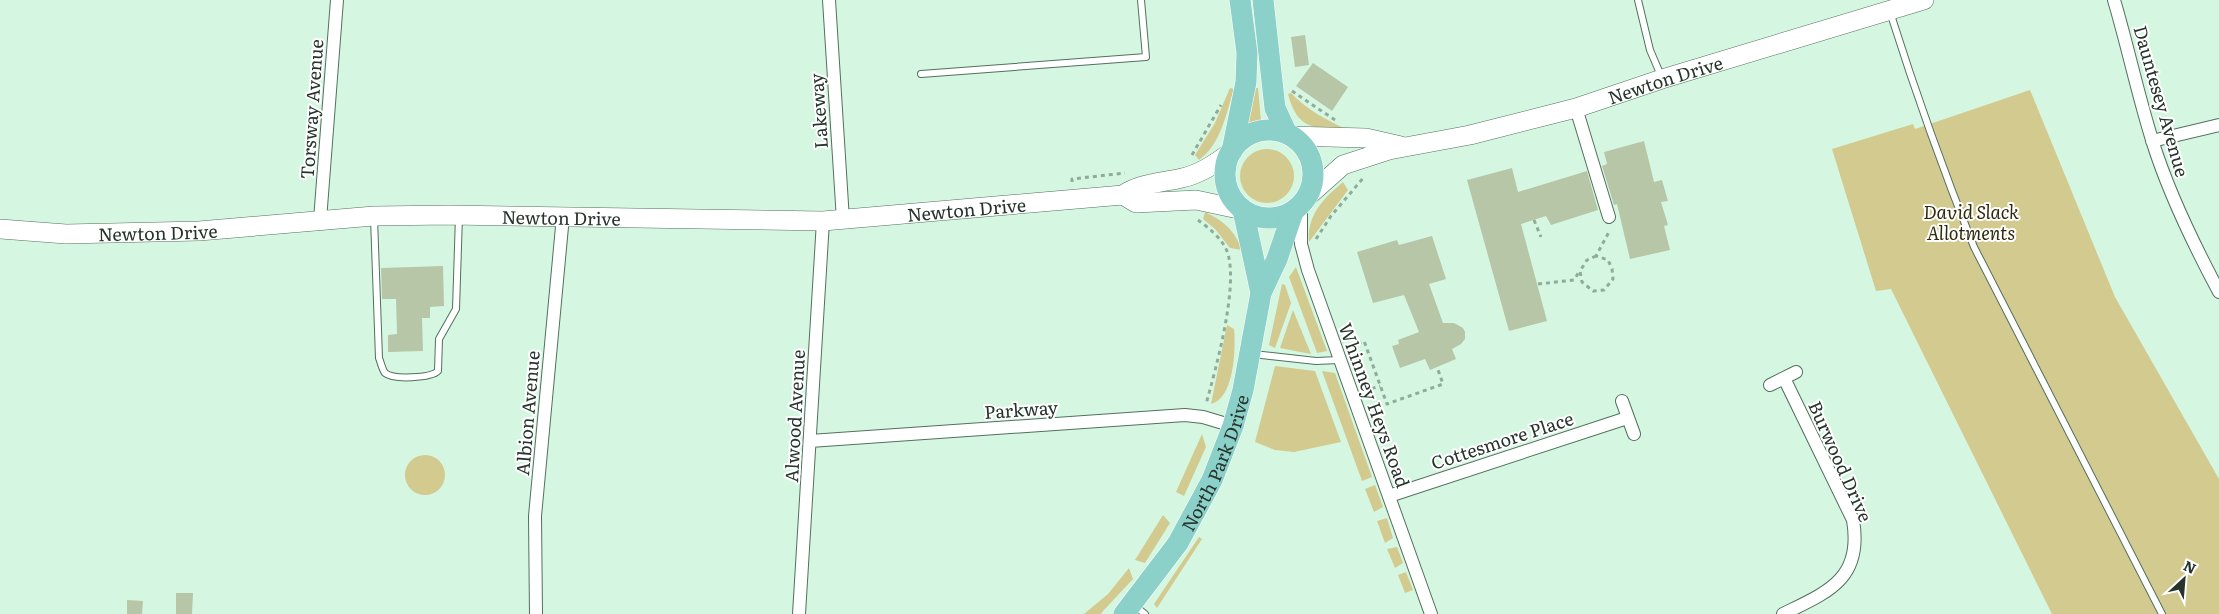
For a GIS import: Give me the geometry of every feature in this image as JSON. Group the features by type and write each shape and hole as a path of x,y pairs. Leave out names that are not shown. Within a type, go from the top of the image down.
{"main road":[{"path":"1240,0 1247,53 1246,82 1232,151 1226,168 1225,180 1232,198 1243,210 1263,218 1285,215 1300,205 1313,180 1312,163 1305,149 1289,135 1279,121 1275,108 1268,30 1263,0"},
{"name":"Newton Drive","path":"1300,205 1343,165 1405,147 1470,135 1576,108 1662,79 1924,0"},
{"path":"1232,151 1239,142 1256,132 1276,131 1289,135"},
{"name":"Newton Drive","path":"1289,135 1366,138 1405,147"},
{"name":"Newton Drive","path":"0,229 66,234 199,231 374,216 459,215 843,220 1123,195 1134,187 1184,178 1214,166 1232,151"},
{"name":"Newton Drive","path":"1123,195 1136,203 1196,200 1243,210"},
{"name":"North Park Drive","path":"1134,611 1182,536 1212,480 1233,426 1251,354 1261,293 1300,205"},
{"name":"North Park Drive","path":"1243,210 1261,293"}],"street":[{"name":"Torsway Avenue","path":"320,220 337,0"},
{"name":"Lakeway","path":"829,0 843,220"},
{"name":"Dauntesey Avenue","path":"2114,0 2152,141 2169,188 2219,292"},
{"path":"1576,108 1610,222"},
{"path":"2152,141 2219,125"},
{"name":"Whinney Heys Road","path":"1300,205 1301,244 1337,355 1431,614"},
{"name":"Albion Avenue","path":"536,614 535,516 563,216"},
{"name":"Alwood Avenue","path":"799,614 823,221"},
{"path":"1770,385 1796,372"},
{"name":"Burwood Drive","path":"1784,378 1853,520 1856,537 1854,554 1848,569 1839,582 1827,592 1784,614"},
{"path":"1622,401 1634,434"},
{"name":"Parkway","path":"810,441 1185,415 1203,417 1233,426"},
{"name":"Cottesmore Place","path":"1389,496 1627,418"}],"lane":[{"path":"921,74 1146,57 1141,0"},
{"path":"1638,0 1650,50 1662,79"},
{"path":"1890,10 1911,79 1948,184 1974,247 2162,614"},
{"path":"374,216 379,358 381,366 385,373 392,376 434,376 438,371 439,339 456,309 459,215"},
{"path":"1251,354 1316,361 1337,355"}],"path":[{"path":"1291,90 1340,122"},
{"path":"1188,160 1208,130 1223,100"},
{"path":"1071,200 1072,179 1126,173"},
{"path":"1314,240 1355,185 1367,175"},
{"path":"1194,218 1218,238 1227,252 1230,271 1219,355 1203,417"},
{"path":"1534,220 1541,237"},
{"path":"1596,256 1610,222"},
{"path":"1538,284 1574,280 1587,260 1596,256 1608,260 1612,269 1613,279 1604,290 1593,291 1582,282 1580,271"},
{"path":"1337,355 1364,341 1387,404 1443,384 1438,367"}],"green space":[{"path":"1230,88 1234,89 1222,128 1213,146 1199,160 1195,155 1215,123"},
{"path":"1253,88 1258,88 1261,121 1246,125"},
{"name":"David Slack Allotments","path":"2030,90 2115,297 2219,479 2219,614 2052,614 1891,289 1876,291 1832,149 1913,124 1915,129"},
{"path":"1291,93 1310,109 1346,129 1347,132 1316,127 1302,121 1292,106 1288,94"},
{"path":"1267,149 1277,151 1286,157 1292,166 1294,176 1292,186 1286,195 1277,201 1267,203 1257,201 1248,195 1242,186 1240,176 1242,166 1248,157 1257,151"},
{"path":"1343,182 1348,190 1309,242 1311,224 1318,208"},
{"path":"1205,212 1228,227 1236,237 1242,250 1230,248 1215,229 1203,219"},
{"path":"1296,267 1327,351 1317,353 1289,277"},
{"path":"1282,284 1285,285 1291,303 1275,348 1269,345"},
{"path":"1293,310 1311,354 1280,348"},
{"path":"1227,325 1234,329 1232,372 1225,393 1219,400 1211,404"},
{"path":"1275,366 1315,371 1341,442 1294,452 1275,450 1255,442"},
{"path":"1322,371 1335,373 1372,477 1362,481"},
{"path":"1202,434 1206,447 1184,496 1176,492"},
{"path":"429,455 436,458 442,464 445,475 444,483 436,492 429,495 421,495 414,492 406,483 405,471 408,464 417,456"},
{"path":"1375,485 1383,507 1374,512 1365,489"},
{"path":"1163,515 1170,523 1145,563 1135,560"},
{"path":"1387,518 1393,538 1385,543 1377,521"},
{"path":"1199,537 1202,539 1157,608 1154,604"},
{"path":"1397,547 1403,563 1395,568 1387,549"},
{"path":"1129,568 1133,579 1101,614 1084,614 1108,594"},
{"path":"1406,572 1413,590 1405,593 1398,575"}],"building":[{"path":"1305,35 1309,65 1295,67 1291,37"},
{"path":"1313,63 1348,87 1332,111 1296,86"},
{"path":"1644,141 1654,182 1662,180 1668,201 1661,202 1668,225 1664,226 1670,250 1630,259 1617,204 1614,205 1602,166 1607,164 1604,152"},
{"path":"1512,168 1518,192 1587,171 1598,210 1551,225 1546,216 1521,224 1547,321 1509,331 1467,180"},
{"path":"1432,236 1446,279 1429,284 1443,323 1454,323 1463,328 1465,339 1461,344 1452,349 1456,359 1430,370 1425,359 1400,368 1392,346 1399,344 1398,340 1419,332 1404,295 1373,303 1357,252 1397,240 1399,245"},
{"path":"443,266 444,306 430,307 430,318 422,318 423,351 388,352 388,335 397,334 396,299 382,299 381,268"},
{"path":"176,593 193,593 192,614 176,614"},
{"path":"127,600 143,601 142,614 127,614"}]}
